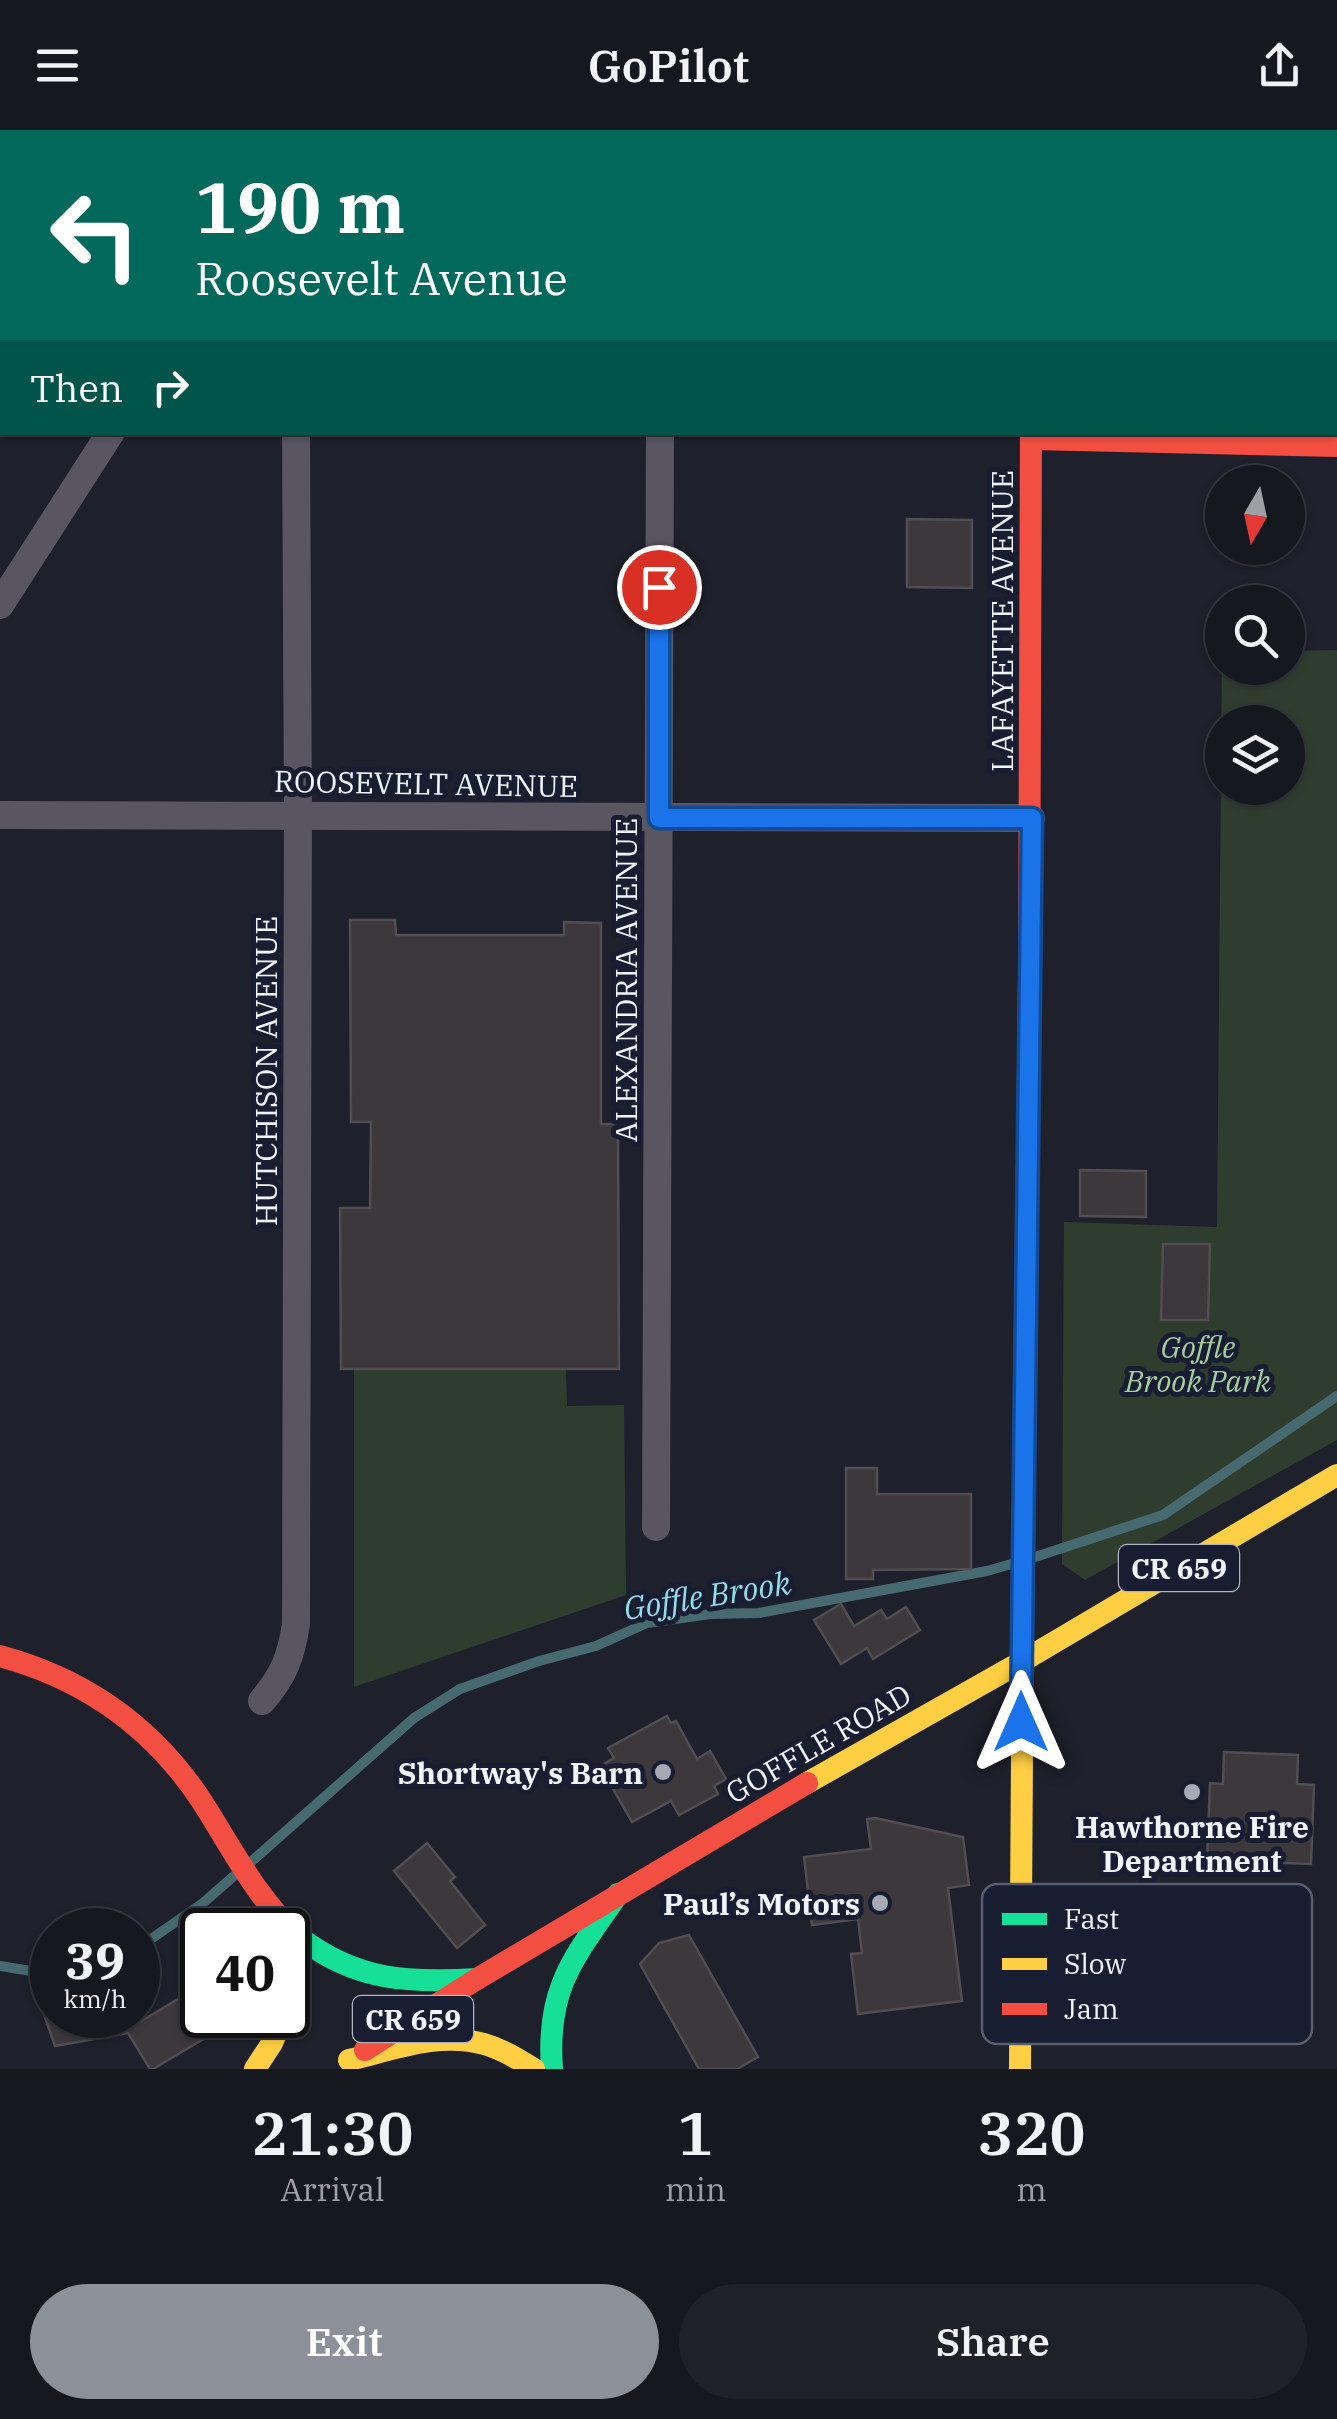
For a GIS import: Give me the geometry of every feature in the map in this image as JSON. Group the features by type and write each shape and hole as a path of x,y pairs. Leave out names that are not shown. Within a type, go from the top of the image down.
{"main road":[{"path":"1031,436 1337,446"},
{"name":"LAFAYETTE AVENUE","path":"1020,1884 1032,818 1031,436"},
{"name":"GOFFLE ROAD","path":"340,2064 759,1810 1021,1662 1337,1475"},
{"path":"0,1656 61,1676 100,1698 138,1728 197,1795 266,1908"},
{"path":"552,2069 551,2014 558,1988 618,1894"},
{"path":"261,1897 291,1932 324,1955 358,1971 396,1980 477,1978"},
{"path":"255,2069 274,2038"},
{"path":"340,2064 438,2041 475,2042 508,2052 534,2069"},
{"name":"LAFAYETTE AVENUE","path":"1020,2044 1020,2069"}],"street":[{"path":"0,605 109,435"},
{"name":"HUTCHISON AVENUE","path":"262,1701 286,1666 296,1624 296,435"},
{"name":"ALEXANDRIA AVENUE","path":"656,1528 660,435"},
{"name":"ROOSEVELT AVENUE","path":"0,814 1032,818"}],"green space":[{"name":"Goffle Brook Park","path":"1337,650 1337,1440 1085,1580 1062,1564 1064,1222 1217,1227 1221,805 1305,805 1305,705 1222,705 1222,685 1305,685 1305,651"},
{"path":"354,1369 566,1369 567,1406 624,1405 626,1595 354,1687"}],"building":[{"path":"907,519 972,520 972,588 907,587"},
{"path":"350,920 395,920 396,935 564,935 564,922 601,923 601,1124 618,1124 619,1369 341,1369 340,1208 370,1208 371,1122 351,1122"},
{"path":"1080,1170 1146,1171 1146,1217 1080,1216"},
{"path":"1163,1244 1210,1244 1208,1320 1161,1320"},
{"path":"846,1468 877,1468 877,1494 971,1494 971,1569 873,1570 873,1579 846,1579"},
{"path":"841,1604 854,1626 881,1610 887,1619 906,1607 920,1630 873,1659 867,1648 841,1664 814,1620"},
{"name":"Shortway's Barn","path":"667,1716 671,1723 676,1721 697,1759 710,1751 726,1779 714,1786 718,1794 679,1815 671,1801 632,1822 600,1766 614,1758 608,1748"},
{"path":"1224,1752 1298,1755 1297,1784 1314,1785 1311,1864 1207,1860 1210,1783 1223,1784"},
{"name":"Paul’s Motors","path":"867,1819 963,1837 969,1885 948,1888 962,2001 858,2014 851,1954 862,1953 858,1919 812,1925 804,1857 871,1849"},
{"path":"427,1843 455,1877 450,1881 485,1925 457,1948 394,1871"},
{"path":"689,1935 758,2057 737,2069 699,2069 640,1964 659,1943"},
{"path":"180,1998 180,2038 205,2038 150,2069 131,2038 160,2038 160,2010"},
{"path":"52,2038 100,2038 55,2046"}],"waterway":[{"name":"Goffle Brook","path":"1032,1558 1163,1515 1337,1396"},
{"name":"Goffle Brook","path":"252,1861 414,1718 460,1689 596,1646 647,1623 710,1614 759,1613 1015,1563"},
{"name":"Goffle Brook","path":"160,1933 235,1875"},
{"name":"Goffle Brook","path":"0,1966 30,1971"}],"traffic: fast":[{"path":"1024,1435 1029,978"},
{"path":"552,2069 554,2016 566,1975 618,1894"},
{"path":"310,1945 341,1963 384,1976 477,1979"}],"traffic: slow":[{"path":"1021,1884 1024,1435"},
{"path":"807,1783 1337,1475"},
{"path":"255,2069 274,2038"},
{"path":"349,2060 416,2043 450,2040 491,2046 534,2069"},
{"path":"1020,2044 1020,2069"}],"traffic: jam":[{"path":"1029,978 1031,435"},
{"path":"1031,439 1337,446"},
{"path":"0,1656 88,1692 138,1728 182,1774 273,1908"},
{"path":"365,2050 807,1783"}],"place":[{"name":"Shortway's Barn","path":"663,1772"},
{"name":"Hawthorne Fire Department","path":"1192,1792"},
{"name":"Paul’s Motors","path":"880,1903"}],"route":[{"path":"659,587 659,818 1032,818 1021,1722"}]}
